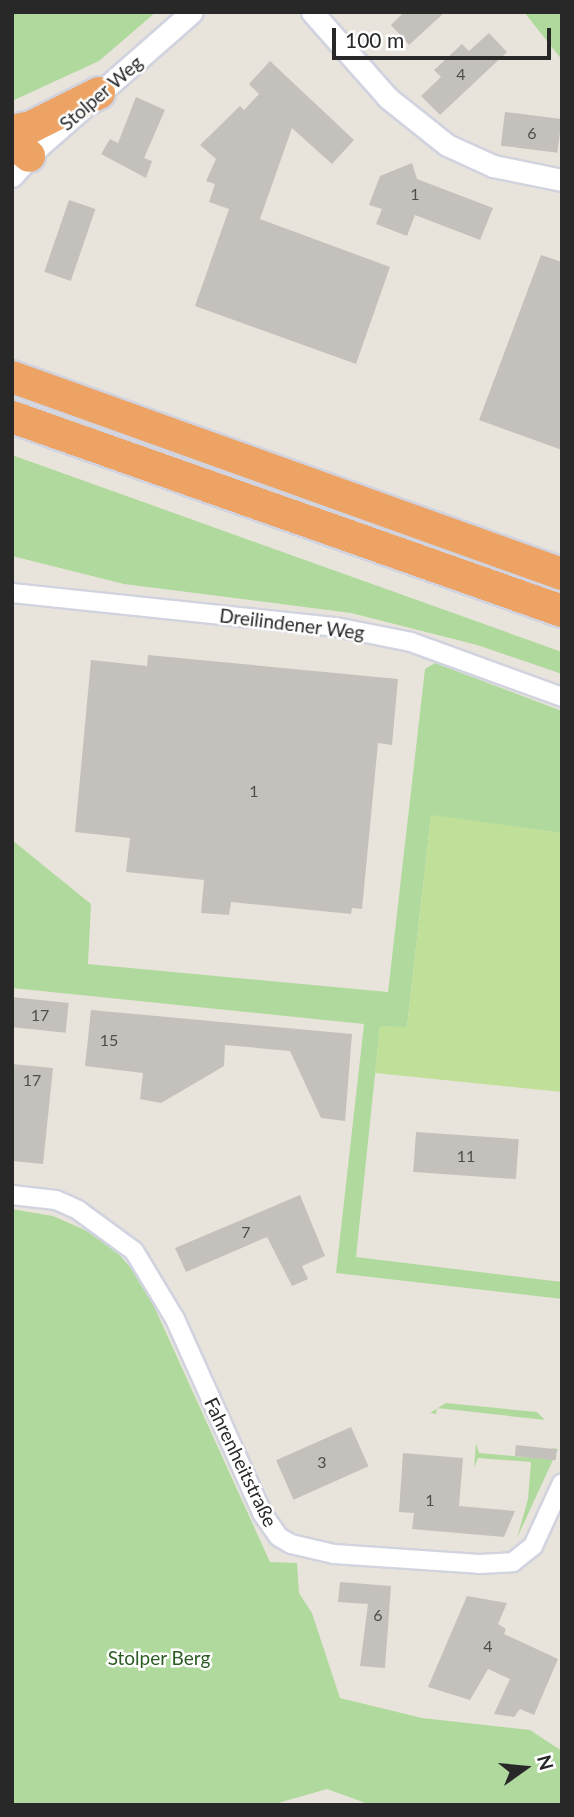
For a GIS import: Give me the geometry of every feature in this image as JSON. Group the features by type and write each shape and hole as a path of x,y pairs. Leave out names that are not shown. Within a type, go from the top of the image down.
{"highway":[{"path":"16,158 31,127 99,93"},
{"path":"12,377 562,574"},
{"path":"12,416 562,611"}],"street":[{"name":"Stolper Weg","path":"99,93 192,12"},
{"path":"312,12 388,98 447,145 503,169 562,180"},
{"name":"Dreilindener Weg","path":"12,593 335,627 411,642 562,697"},
{"name":"Fahrenheitstraße","path":"12,1195 56,1200 78,1210 134,1251 175,1319 262,1513 279,1537 291,1544 334,1554 480,1564 513,1562 533,1546 562,1483"}],"green space":[{"path":"12,12 156,12 99,61 12,101"},
{"path":"524,12 562,12 562,60"},
{"path":"12,455 562,652 562,674 477,645 351,613 124,584 12,556"},
{"path":"435,663 562,711 562,833 431,816 407,1027 380,1027 356,1257 562,1282 562,1299 336,1273 364,1024 12,988 12,840 91,904 88,964 388,992 425,669"},
{"path":"431,815 562,833 562,1092 375,1073 380,1026 407,1027"},
{"name":"Stolper Berg","path":"12,1209 53,1216 87,1231 116,1251 143,1282 270,1562 297,1563 299,1593 312,1613 340,1698 422,1718 530,1730 562,1751 562,1805 371,1805 327,1789 271,1805 12,1805"},
{"path":"446,1403 537,1412 545,1420 438,1408"},
{"path":"476,1443 479,1453 547,1459 553,1448 558,1449 517,1538 528,1499 531,1462 478,1458 474,1468"}],"building":[{"path":"404,12 445,12 409,45 391,25"},
{"path":"489,33 507,52 440,115 421,96 441,77 434,70 462,44 469,51"},
{"path":"270,61 354,140 332,164 292,128 260,219 390,267 356,364 195,306 229,209 209,202 215,184 206,181 216,159 200,145 240,106 244,110 259,94 249,84"},
{"path":"136,97 165,110 144,158 152,161 146,178 101,154 110,139 118,143"},
{"path":"505,112 562,119 557,153 501,146"},
{"path":"412,163 417,179 493,208 480,240 415,215 407,236 376,224 382,209 369,205 380,176"},
{"path":"69,200 95,209 71,281 44,272"},
{"path":"541,255 562,262 562,450 479,420"},
{"path":"148,655 398,679 392,745 378,743 362,909 352,908 351,914 231,902 229,915 201,913 204,880 126,872 130,838 75,832 91,660 147,666"},
{"path":"12,997 69,1003 66,1033 12,1027"},
{"path":"91,1010 352,1034 345,1121 321,1118 290,1051 225,1045 224,1066 161,1103 140,1099 143,1073 85,1066"},
{"path":"12,1064 53,1068 43,1164 12,1161"},
{"path":"416,1132 519,1139 516,1179 413,1172"},
{"path":"300,1195 325,1256 302,1266 308,1279 292,1286 267,1237 186,1272 175,1248"},
{"path":"351,1427 368,1466 294,1500 276,1460"},
{"path":"516,1445 557,1449 556,1460 515,1456"},
{"path":"403,1453 463,1458 459,1506 515,1511 504,1537 412,1529 414,1513 399,1512"},
{"path":"340,1582 391,1586 385,1668 360,1666 368,1604 338,1602"},
{"path":"467,1596 507,1603 498,1624 506,1629 504,1634 558,1659 534,1715 520,1709 514,1717 494,1714 510,1679 488,1669 470,1700 428,1687"}]}
